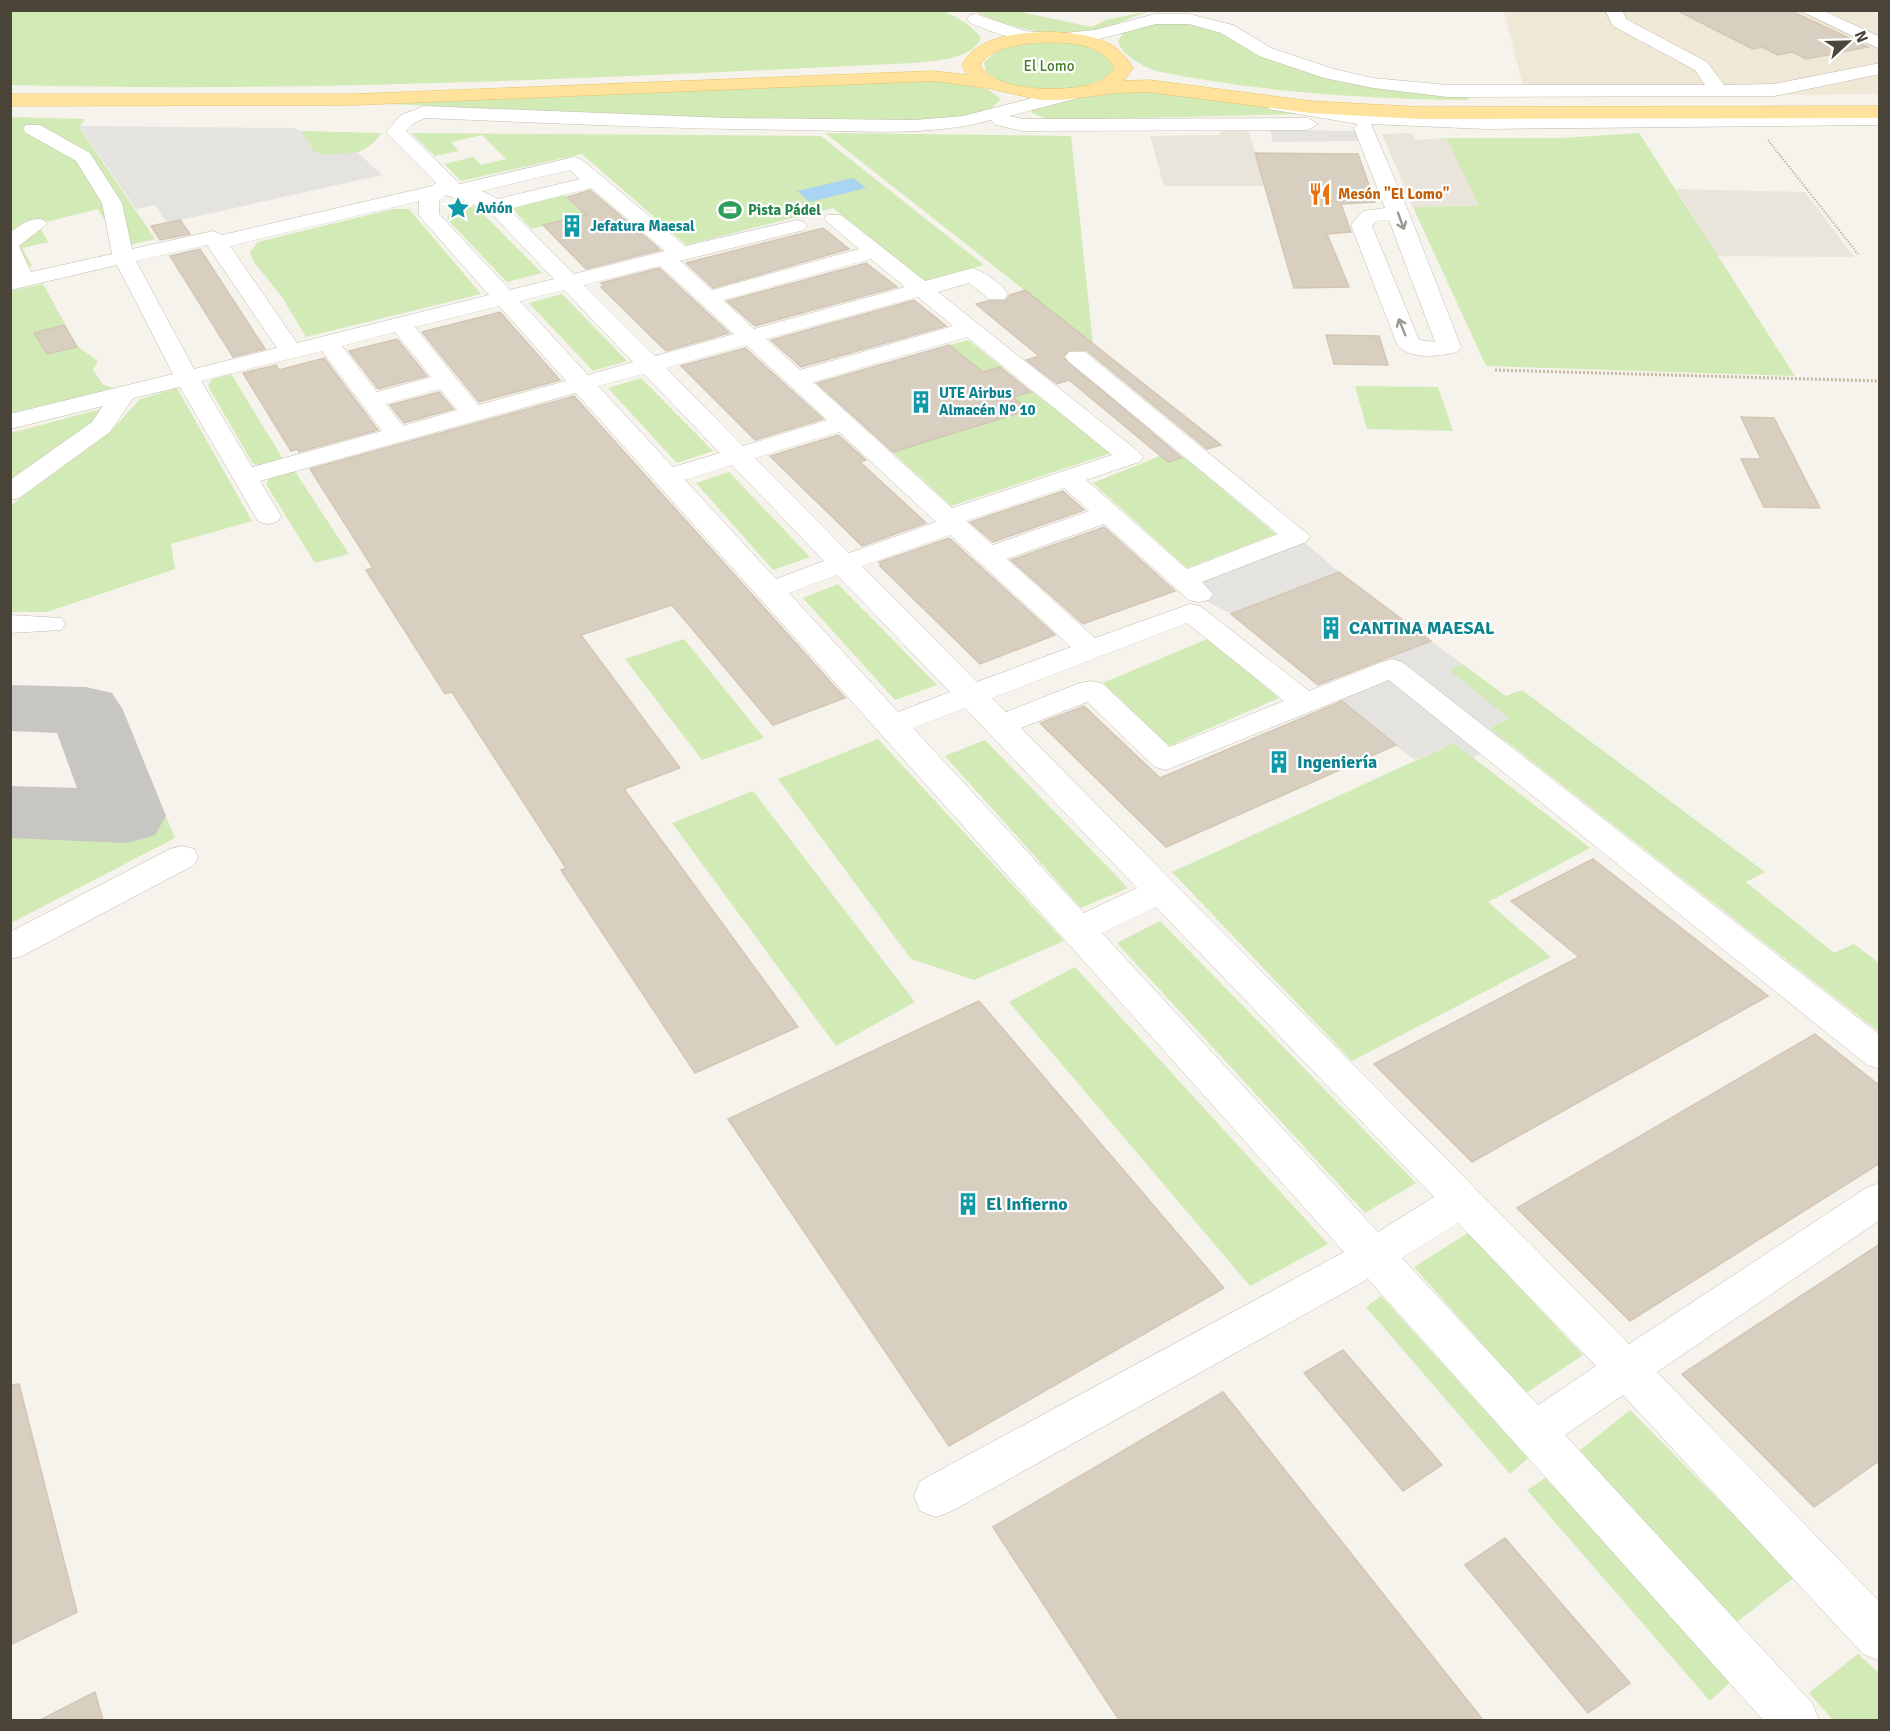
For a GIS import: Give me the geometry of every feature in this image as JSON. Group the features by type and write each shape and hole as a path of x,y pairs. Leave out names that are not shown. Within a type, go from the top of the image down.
{"main road":[{"path":"10,90 261,92 467,87 909,68 981,52 1013,40 1044,37 1087,41 1115,54 1136,70 1169,78 1293,95 1362,101 1463,105 1880,102"},
{"path":"981,52 972,64 974,71 994,85"},
{"path":"1079,92 1116,80 1124,68 1115,54"},
{"path":"10,100 176,102 374,99 933,76 994,85 1027,93 1079,92 1114,87 1149,86 1356,111 1452,114 1880,112"}],"street":[{"path":"1612,10 1619,22 1701,66 1720,92"},
{"path":"1807,10 1880,44"},
{"path":"960,11 1023,36 1044,37"},
{"path":"976,19 992,34 992,42 981,52"},
{"path":"1064,38 1096,35 1155,19 1210,23 1227,29 1265,52 1306,67 1350,79 1416,89 1500,93 1774,90 1880,68"},
{"path":"1115,54 1111,37 1123,27"},
{"path":"994,85 1004,91 1007,102 995,114"},
{"path":"1079,92 1024,104 995,114 941,125 655,122 441,112 417,114 392,137 441,189 495,206 1625,1368 1880,1636"},
{"path":"1256,100 1316,113 1358,118 1598,124"},
{"path":"1024,104 1016,112 1018,118 1045,125"},
{"path":"995,114 997,118 1012,123 1045,125 1341,123 1364,128 1452,129 1880,119"},
{"path":"1364,128 1399,213 1449,347 1429,350 1409,344 1361,225 1370,214 1399,213"},
{"path":"33,129 83,158 112,203 123,257 187,378 268,516"},
{"path":"217,243 441,189 574,163 672,256 707,298 1091,650"},
{"path":"495,206 595,181"},
{"path":"441,189 429,215 1796,1720"},
{"path":"770,590 951,521 1130,457 834,219"},
{"path":"10,242 37,224"},
{"path":"10,422 797,226"},
{"path":"15,282 213,237 291,352"},
{"path":"10,248 20,269 15,282"},
{"path":"707,298 873,252"},
{"path":"245,477 973,275 997,294"},
{"path":"400,325 473,414"},
{"path":"797,379 969,329"},
{"path":"328,343 397,435"},
{"path":"1077,357 1297,536 1182,580"},
{"path":"371,401 446,380"},
{"path":"10,492 101,427 124,394"},
{"path":"1090,426 1140,409"},
{"path":"667,477 844,423"},
{"path":"892,725 1190,612 1206,601 1068,478"},
{"path":"989,556 1108,513"},
{"path":"1190,612 1306,703"},
{"path":"10,624 51,624"},
{"path":"1059,662 1166,760 1392,668 1880,1055"},
{"path":"1000,725 1091,690"},
{"path":"10,947 182,857"},
{"path":"1078,930 1161,891"},
{"path":"1533,1432 1625,1368 1880,1199"},
{"path":"936,1496 1374,1255 1462,1200"}],"path":[{"path":"1753,121 1858,254"},
{"path":"1495,370 1880,381"}],"shaded area":[{"path":"1504,11 1879,11 1879,94 1728,96 1706,85 1523,86"},
{"path":"79,126 294,128 301,131 315,153 329,155 357,152 382,175 167,223 155,205 136,209"},
{"path":"1224,130 1248,130 1265,186 1164,186 1150,136 1218,135"},
{"path":"1270,130 1357,131 1359,141 1273,142"},
{"path":"1411,133 1416,140 1446,138 1479,206 1413,207 1382,134"},
{"path":"1676,189 1805,192 1854,257 1718,256"},
{"path":"1297,536 1339,572 1231,614 1206,601 1182,580"},
{"path":"1431,641 1462,664 1449,670 1509,718 1489,728 1506,741 1473,758 1454,743 1415,760 1321,688"}],"green space":[{"path":"11,10 941,10 963,21 981,38 970,51 962,55 915,63 350,85 124,87 11,85"},
{"path":"973,11 1016,11 1092,27 1106,20 1150,11 1102,29 1069,34 1020,28"},
{"path":"1160,22 1180,22 1213,27 1295,67 1465,96 1469,100 1311,93 1233,84 1156,71 1128,55 1118,41 1124,32"},
{"name":"El Lomo","path":"1033,41 1067,43 1094,48 1105,53 1112,60 1115,70 1103,79 1087,85 1051,90 1014,86 998,80 986,71 984,62 1000,49"},
{"path":"937,80 987,89 1001,99 990,110 953,120 777,122 389,104"},
{"path":"1127,90 1184,93 1302,114 1050,120 1032,113 1031,109 1038,105"},
{"path":"11,117 85,119 79,127 155,239 121,247 98,209 38,224 48,242 22,248 32,266 11,271"},
{"path":"301,131 381,133 368,147 360,151 333,155 314,153"},
{"path":"411,133 821,136 984,265 925,281 833,208 686,245 582,154 461,181 444,164 473,157 481,165 506,159 482,135 451,142 459,151 435,156"},
{"path":"825,133 1071,136 1093,344"},
{"path":"1639,133 1795,376 1486,366 1413,207 1479,206 1446,138 1562,138"},
{"path":"563,194 586,215 531,229 513,209 521,204"},
{"path":"475,206 542,273 507,282 447,219 449,213"},
{"path":"393,209 409,209 481,294 306,337 282,297 254,262 250,252 258,242"},
{"path":"43,284 77,346 98,361 93,369 102,384 114,388 11,413 10,291"},
{"path":"562,294 627,361 593,371 529,303"},
{"path":"968,340 1002,367 989,370 1017,396 1032,391 1111,453 951,506 817,383"},
{"path":"231,374 283,459 263,466 253,464 208,386 212,379"},
{"path":"641,378 713,451 677,463 608,388"},
{"path":"1355,386 1438,387 1453,431 1367,429"},
{"path":"177,388 252,521 171,544 175,569 47,612 11,612 11,505 111,431 140,399"},
{"path":"104,408 97,419 11,484 11,433"},
{"path":"1160,456 1168,462 1184,457 1276,534 1187,568 1093,483"},
{"path":"294,470 349,554 315,563 266,484 269,477"},
{"path":"729,472 810,557 773,570 696,483"},
{"path":"838,584 937,685 895,700 803,598"},
{"path":"684,639 764,738 702,760 625,659"},
{"path":"1207,639 1279,698 1169,746 1103,683"},
{"path":"1462,664 1506,696 1522,690 1765,872 1746,882 1834,953 1854,944 1879,963 1879,1032 1489,728 1508,719 1448,670"},
{"path":"878,739 1064,941 974,980 911,959 778,779"},
{"path":"985,740 1128,888 1081,908 945,756"},
{"path":"1454,743 1590,848 1488,902 1551,957 1352,1061 1172,872"},
{"path":"753,791 915,1002 836,1046 672,823"},
{"path":"11,811 127,816 164,812 175,838 11,923"},
{"path":"1160,921 1416,1183 1365,1213 1117,943"},
{"path":"1075,967 1328,1244 1250,1286 1009,1002"},
{"path":"1468,1233 1583,1355 1526,1393 1414,1267"},
{"path":"1381,1296 1528,1458 1510,1474 1366,1307"},
{"path":"1630,1410 1795,1577 1734,1624 1579,1451"},
{"path":"1547,1477 1730,1682 1710,1701 1527,1490"},
{"path":"1858,1654 1879,1673 1879,1720 1833,1720 1809,1693"}],"water":[{"path":"853,178 866,188 810,202 797,191"}],"building":[{"path":"1676,10 1789,10 1868,47 1806,59 1792,52 1778,55 1762,47 1753,49"},
{"name":"Mesón \"El Lomo\"","path":"1255,153 1358,154 1375,202 1341,204 1351,232 1327,234 1349,287 1294,288"},
{"name":"Jefatura Maesal","path":"590,190 660,250 586,269 543,225 586,215 567,197"},
{"path":"180,220 190,234 160,240 151,226"},
{"path":"823,228 849,249 713,288 686,263"},
{"path":"200,249 265,349 233,357 170,256"},
{"path":"866,263 897,287 755,326 727,301"},
{"path":"659,268 729,333 666,351 601,287 604,286 601,283"},
{"path":"1025,290 1221,445 1207,449 1086,350 1069,350 1063,357 1182,458 1168,462 1069,380 1057,384 1026,360 1039,356 976,304 987,301 1005,301 1010,295"},
{"path":"914,300 946,326 801,367 771,340"},
{"path":"500,312 560,380 479,402 422,332"},
{"path":"64,325 77,347 47,354 34,333"},
{"path":"1326,335 1379,336 1388,365 1334,364"},
{"path":"397,339 427,376 378,389 349,351"},
{"name":"UTE Airbus Almacén Nº 10","path":"949,345 983,372 1000,367 1031,392 1013,397 1028,410 893,452 817,383"},
{"path":"745,348 823,419 755,440 681,366"},
{"path":"324,358 378,430 299,452 297,449 291,451 243,373 276,365 279,370"},
{"path":"439,392 453,409 404,423 390,405"},
{"path":"574,396 845,698 773,725 672,605 581,635 680,768 624,789 798,1027 695,1073 561,870 566,868 452,692 445,694 366,570 373,568 310,469"},
{"path":"1741,417 1774,418 1820,508 1764,507 1741,459 1761,459"},
{"path":"838,435 866,460 860,462 926,523 862,546 770,456"},
{"path":"1063,491 1084,510 993,542 970,522"},
{"path":"1104,527 1175,591 1083,624 1011,560"},
{"path":"949,538 1055,635 980,664 880,566 882,566 879,562"},
{"name":"CANTINA MAESAL","path":"1339,572 1431,641 1318,685 1231,614"},
{"name":"Ingeniería","path":"1342,701 1396,745 1166,847 1040,723 1084,706 1160,778"},
{"path":"1593,859 1768,996 1472,1162 1374,1064 1579,957 1511,901"},
{"name":"El Infierno","path":"979,1001 1224,1288 949,1446 728,1119"},
{"path":"1815,1034 1880,1086 1880,1163 1630,1321 1517,1208"},
{"path":"1880,1244 1880,1460 1814,1507 1682,1374"},
{"path":"1343,1350 1442,1465 1403,1491 1304,1373"},
{"path":"19,1384 77,1612 10,1645 10,1385"},
{"path":"1223,1392 1483,1720 1119,1720 993,1527"},
{"path":"1505,1538 1630,1683 1588,1713 1465,1565"},
{"path":"95,1692 103,1720 40,1720"}],"taxiway":[{"path":"10,708 86,710 127,816 10,812"}],"place":[{"name":"Mesón \"El Lomo\"","path":"1320,194"},
{"name":"Avión","path":"458,208"},
{"name":"Pista Pádel","path":"730,210"},
{"name":"Jefatura Maesal","path":"572,226"},
{"name":"UTE Airbus Almacén Nº 10","path":"921,402"},
{"name":"CANTINA MAESAL","path":"1331,628"},
{"name":"Ingeniería","path":"1279,762"},
{"name":"El Infierno","path":"968,1204"}]}
